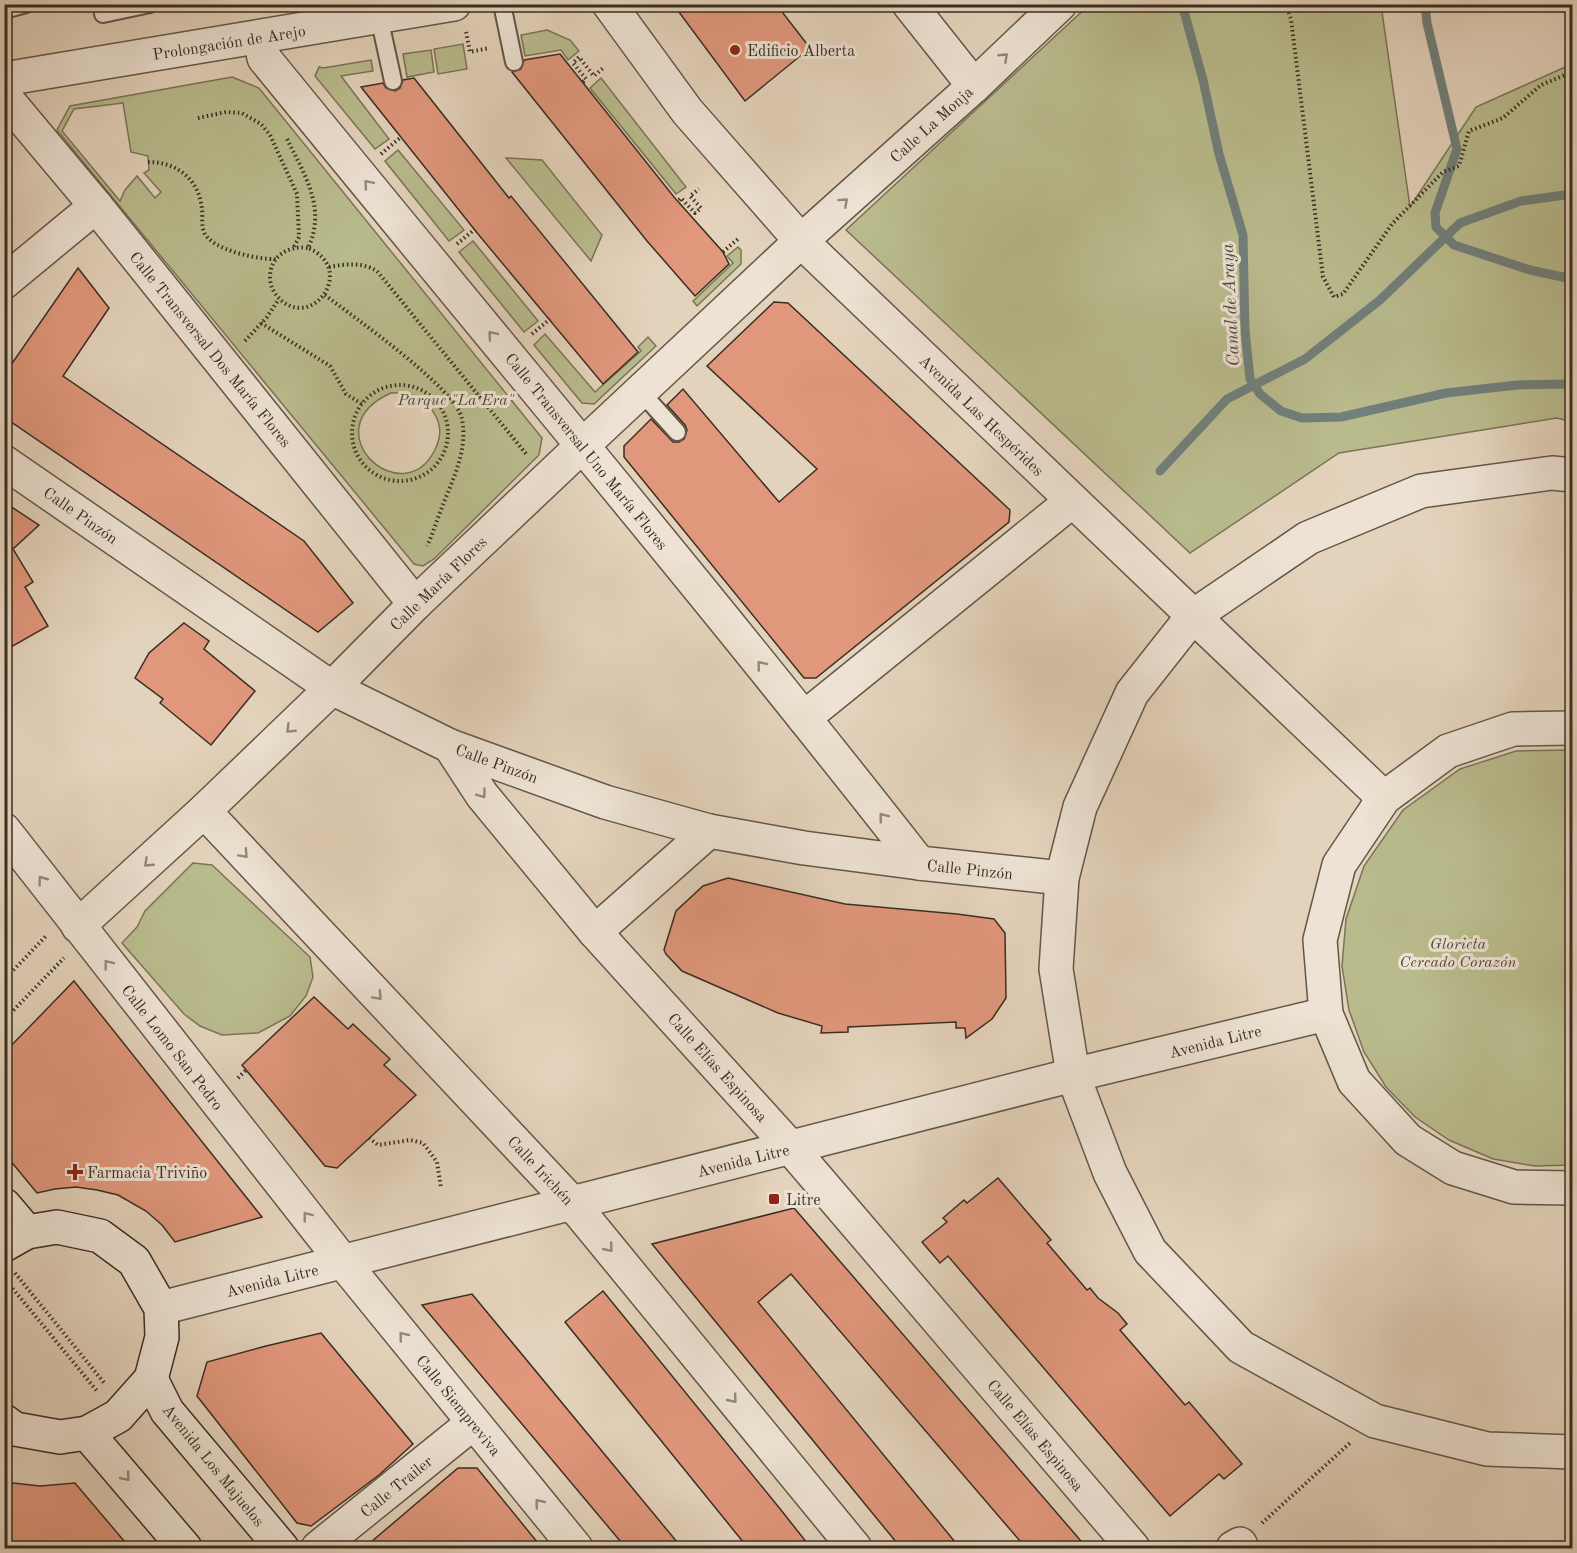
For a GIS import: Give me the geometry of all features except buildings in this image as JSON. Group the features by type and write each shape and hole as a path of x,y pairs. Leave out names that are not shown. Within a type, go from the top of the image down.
{"street":[{"name":"Avenida Las Hespérides","path":"609,4 687,111 801,241 1384,798"},
{"path":"909,4 974,86"},
{"name":"Calle La Monja","path":"801,241 974,86 1060,4"},
{"name":"Prolongación de Arejo","path":"4,80 260,37 389,12 460,18"},
{"name":"Calle Transversal Uno María Flores","path":"260,37 264,58 583,445 919,863"},
{"name":"Calle Transversal Dos María Flores","path":"4,96 96,206 415,604"},
{"path":"4,282 96,206"},
{"name":"Calle María Flores","path":"67,935 204,811 332,688 415,604 801,241"},
{"name":"Calle Pinzón","path":"4,462 332,688 450,746 605,802 709,831 804,848 1062,878"},
{"path":"1572,475 1552,473 1421,491 1308,538 1192,617 1132,693 1080,807 1062,878 1056,969 1073,1075 1110,1173 1150,1251 1240,1347 1375,1421 1487,1449 1572,1452"},
{"path":"804,718 1072,501"},
{"path":"1572,728 1513,729 1448,751 1384,798 1339,865 1320,940 1326,1014 1354,1081 1408,1140 1453,1168 1514,1187 1572,1188"},
{"name":"Calle Elías Espinosa","path":"450,746 483,795 595,932 791,1148 1133,1548"},
{"name":"Calle Irichén","path":"204,811 572,1203 855,1548"},
{"name":"Calle Lomo San Pedro","path":"4,830 67,935 343,1262"},
{"path":"595,932 709,831"},
{"name":"Avenida Litre","path":"161,1308 1073,1075 1326,1014"},
{"path":"4,1205 16,1238 57,1227 100,1236 135,1261 161,1308 162,1337 151,1379 117,1416 87,1433 60,1437 15,1429 4,1421"},
{"name":"Calle Siempreviva","path":"343,1262 576,1548"},
{"name":"Avenida Los Majuelos","path":"151,1379 167,1410 282,1548"},
{"name":"Calle Trailer","path":"318,1548 473,1423"},
{"path":"87,1433 185,1548"}],"lane":[{"path":"4,10 26,4"},
{"path":"102,4 103,14 150,4"},
{"path":"502,4 514,62"},
{"path":"389,12 393,81"},
{"path":"640,392 676,432"}],"path":[{"path":"1286,4 1291,19 1308,144 1323,277 1334,297 1343,294 1392,224 1443,172 1459,166 1469,131 1503,118 1541,84 1572,72"},
{"path":"460,18 470,52 494,47 495,54"},
{"path":"583,82 586,79 573,63 579,57 594,76 603,68"},
{"path":"198,118 226,112 242,113 261,124 270,135 298,199 299,237 293,247 276,259 270,273 270,280 279,299 292,306 307,307 325,295 330,281 329,267 321,255 308,248 293,247"},
{"path":"375,160 401,137"},
{"path":"286,138 314,196 314,222 308,248"},
{"path":"148,162 172,166 185,174 193,183 201,202 204,232 209,238 239,253 276,259"},
{"path":"679,200 681,198 695,213 701,208 690,196 699,189"},
{"path":"449,250 475,229"},
{"path":"723,252 739,238"},
{"path":"329,267 357,264 377,271 527,456"},
{"path":"325,295 433,380 452,399 462,417 461,457 428,544"},
{"path":"241,345 279,299"},
{"path":"532,334 549,319"},
{"path":"261,323 330,366 346,394 362,404"},
{"path":"395,386 410,386 436,402 444,415 447,430 446,445 435,465 423,475 401,481 386,479 372,472 357,455 352,440 354,418 362,404 373,393 395,386"},
{"path":"4,980 67,935"},
{"path":"4,1020 67,935"},
{"path":"369,1138 378,1144 410,1140 423,1143 437,1162 441,1188"},
{"path":"1238,1547 1375,1421"}],"green space":[{"path":"1089,5 1381,5 1410,207 1476,107 1572,64 1572,422 1557,418 1339,453 1190,553 846,230"},
{"path":"547,30 570,40 579,51 568,60 561,50 525,56 521,35"},
{"path":"463,44 467,69 438,74 434,49"},
{"path":"431,50 434,72 407,77 403,54"},
{"path":"371,60 373,71 341,76 389,139 375,149 315,76 319,67"},
{"name":"Parque \"La Era\"","path":"232,77 259,88 542,438 539,455 434,559 423,566 414,564 57,130 70,106","holes":["123,103 131,152 148,156 149,170 144,173 161,192 155,198 137,176 125,190 120,201 62,131 74,109","391,393 408,393 418,397 435,414 440,429 437,445 423,466 405,473 387,471 372,461 361,445 359,427 368,409"]},
{"path":"601,78 686,187 676,194 590,88"},
{"path":"398,150 464,230 449,241 385,161"},
{"path":"506,158 542,160 602,235 591,261"},
{"path":"473,241 538,321 524,332 459,252"},
{"path":"738,247 741,250 741,264 697,306 693,301 733,263 727,256"},
{"path":"545,334 595,392 641,351 638,347 648,337 656,346 594,404 582,403 534,345"},
{"name":"Glorieta Cercado Corazón","path":"1572,750 1572,1165 1535,1166 1493,1159 1449,1140 1415,1117 1386,1087 1364,1052 1349,1010 1342,966 1346,919 1364,866 1403,810 1460,769 1516,751"},
{"path":"193,863 212,865 310,957 313,977 306,996 290,1016 258,1033 222,1035 200,1026 184,1014 122,943 137,927 145,911"}],"waterway":[{"name":"Canal de Araya","path":"1182,4 1203,80 1219,154 1243,235 1245,330 1250,379 1260,394 1281,411 1302,418 1341,417 1446,393 1517,385 1572,384"},
{"path":"1425,4 1427,23 1457,149 1435,213 1436,227 1454,245 1530,270 1572,279"},
{"path":"1160,471 1227,399 1305,359 1380,300 1460,223 1521,201 1572,194"}],"place":[{"name":"Edificio Alberta","path":"735,50"},
{"name":"Farmacia Triviño","path":"75,1172"},
{"name":"Litre","path":"774,1199"}]}
